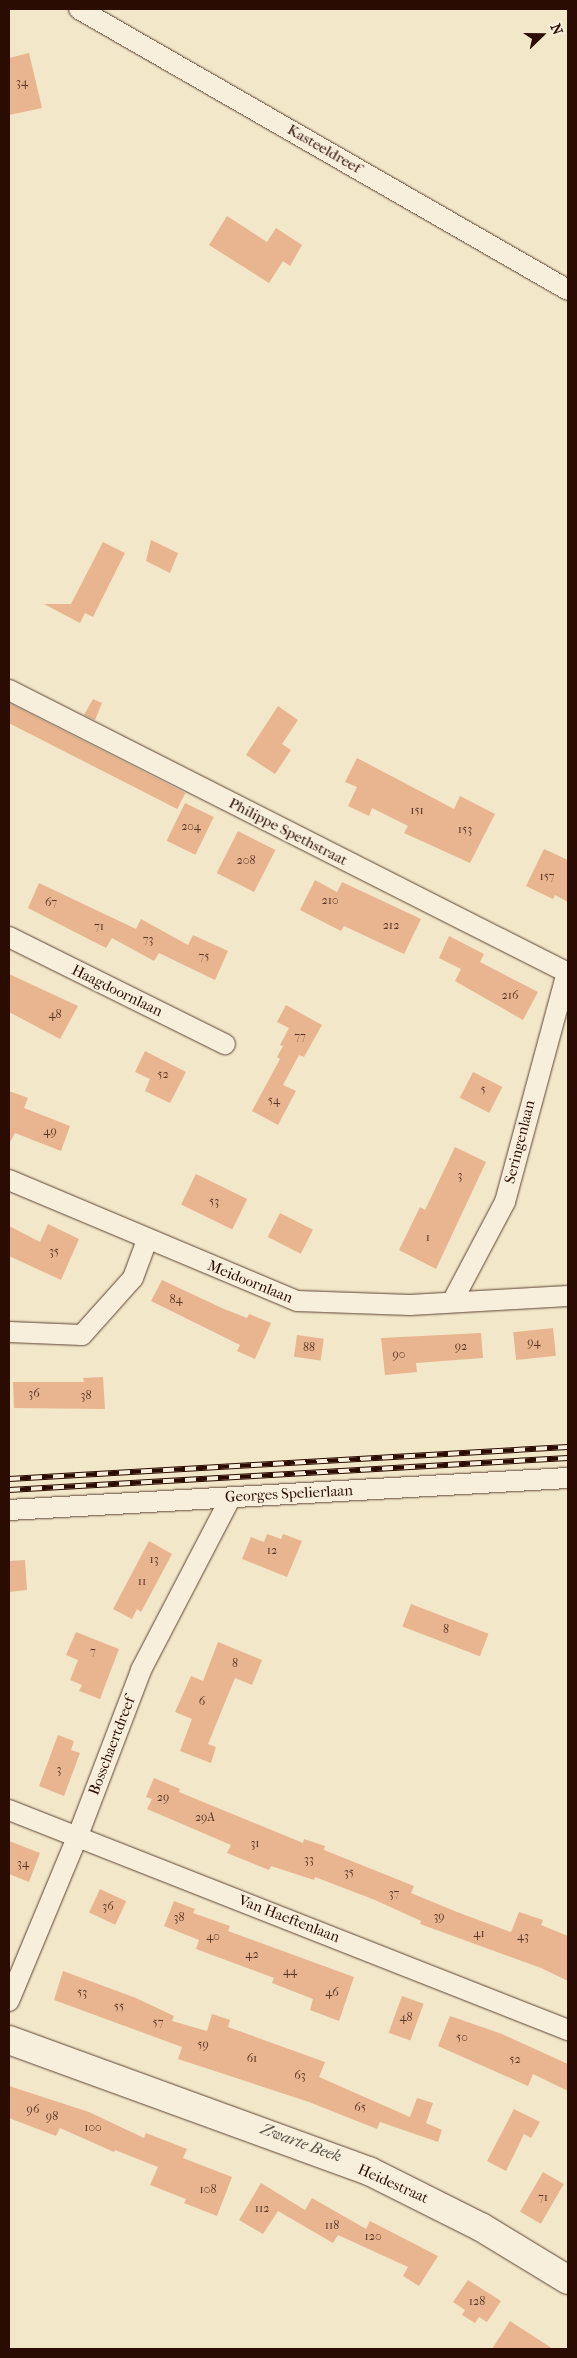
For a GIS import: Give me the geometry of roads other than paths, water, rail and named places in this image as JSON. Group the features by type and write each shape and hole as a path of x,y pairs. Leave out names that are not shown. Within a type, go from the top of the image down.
{"street":[{"name":"Kasteeldreef","path":"79,9 568,290"},
{"name":"Philippe Spethstraat","path":"9,690 568,973"},
{"name":"Haagdoornlaan","path":"9,937 225,1044"},
{"name":"Seringenlaan","path":"452,1302 505,1202 568,973"},
{"name":"Meidoornlaan","path":"9,1180 147,1240 297,1301 410,1305 568,1296"},
{"path":"9,1332 82,1335 133,1278 147,1240"},
{"name":"Georges Spelierlaan","path":"9,1510 568,1478"},
{"name":"Bosschaertdreef","path":"9,2001 77,1838 141,1670 231,1497"},
{"name":"Van Haeftenlaan","path":"9,1810 568,2030"},
{"name":"Heidestraat","path":"9,2040 369,2171 481,2227 568,2280"}],"railway":[{"path":"9,1479 568,1447"},
{"path":"9,1490 568,1458"}],"water label":[{"name":"Zwarte Beek","path":"301,2143"}]}
